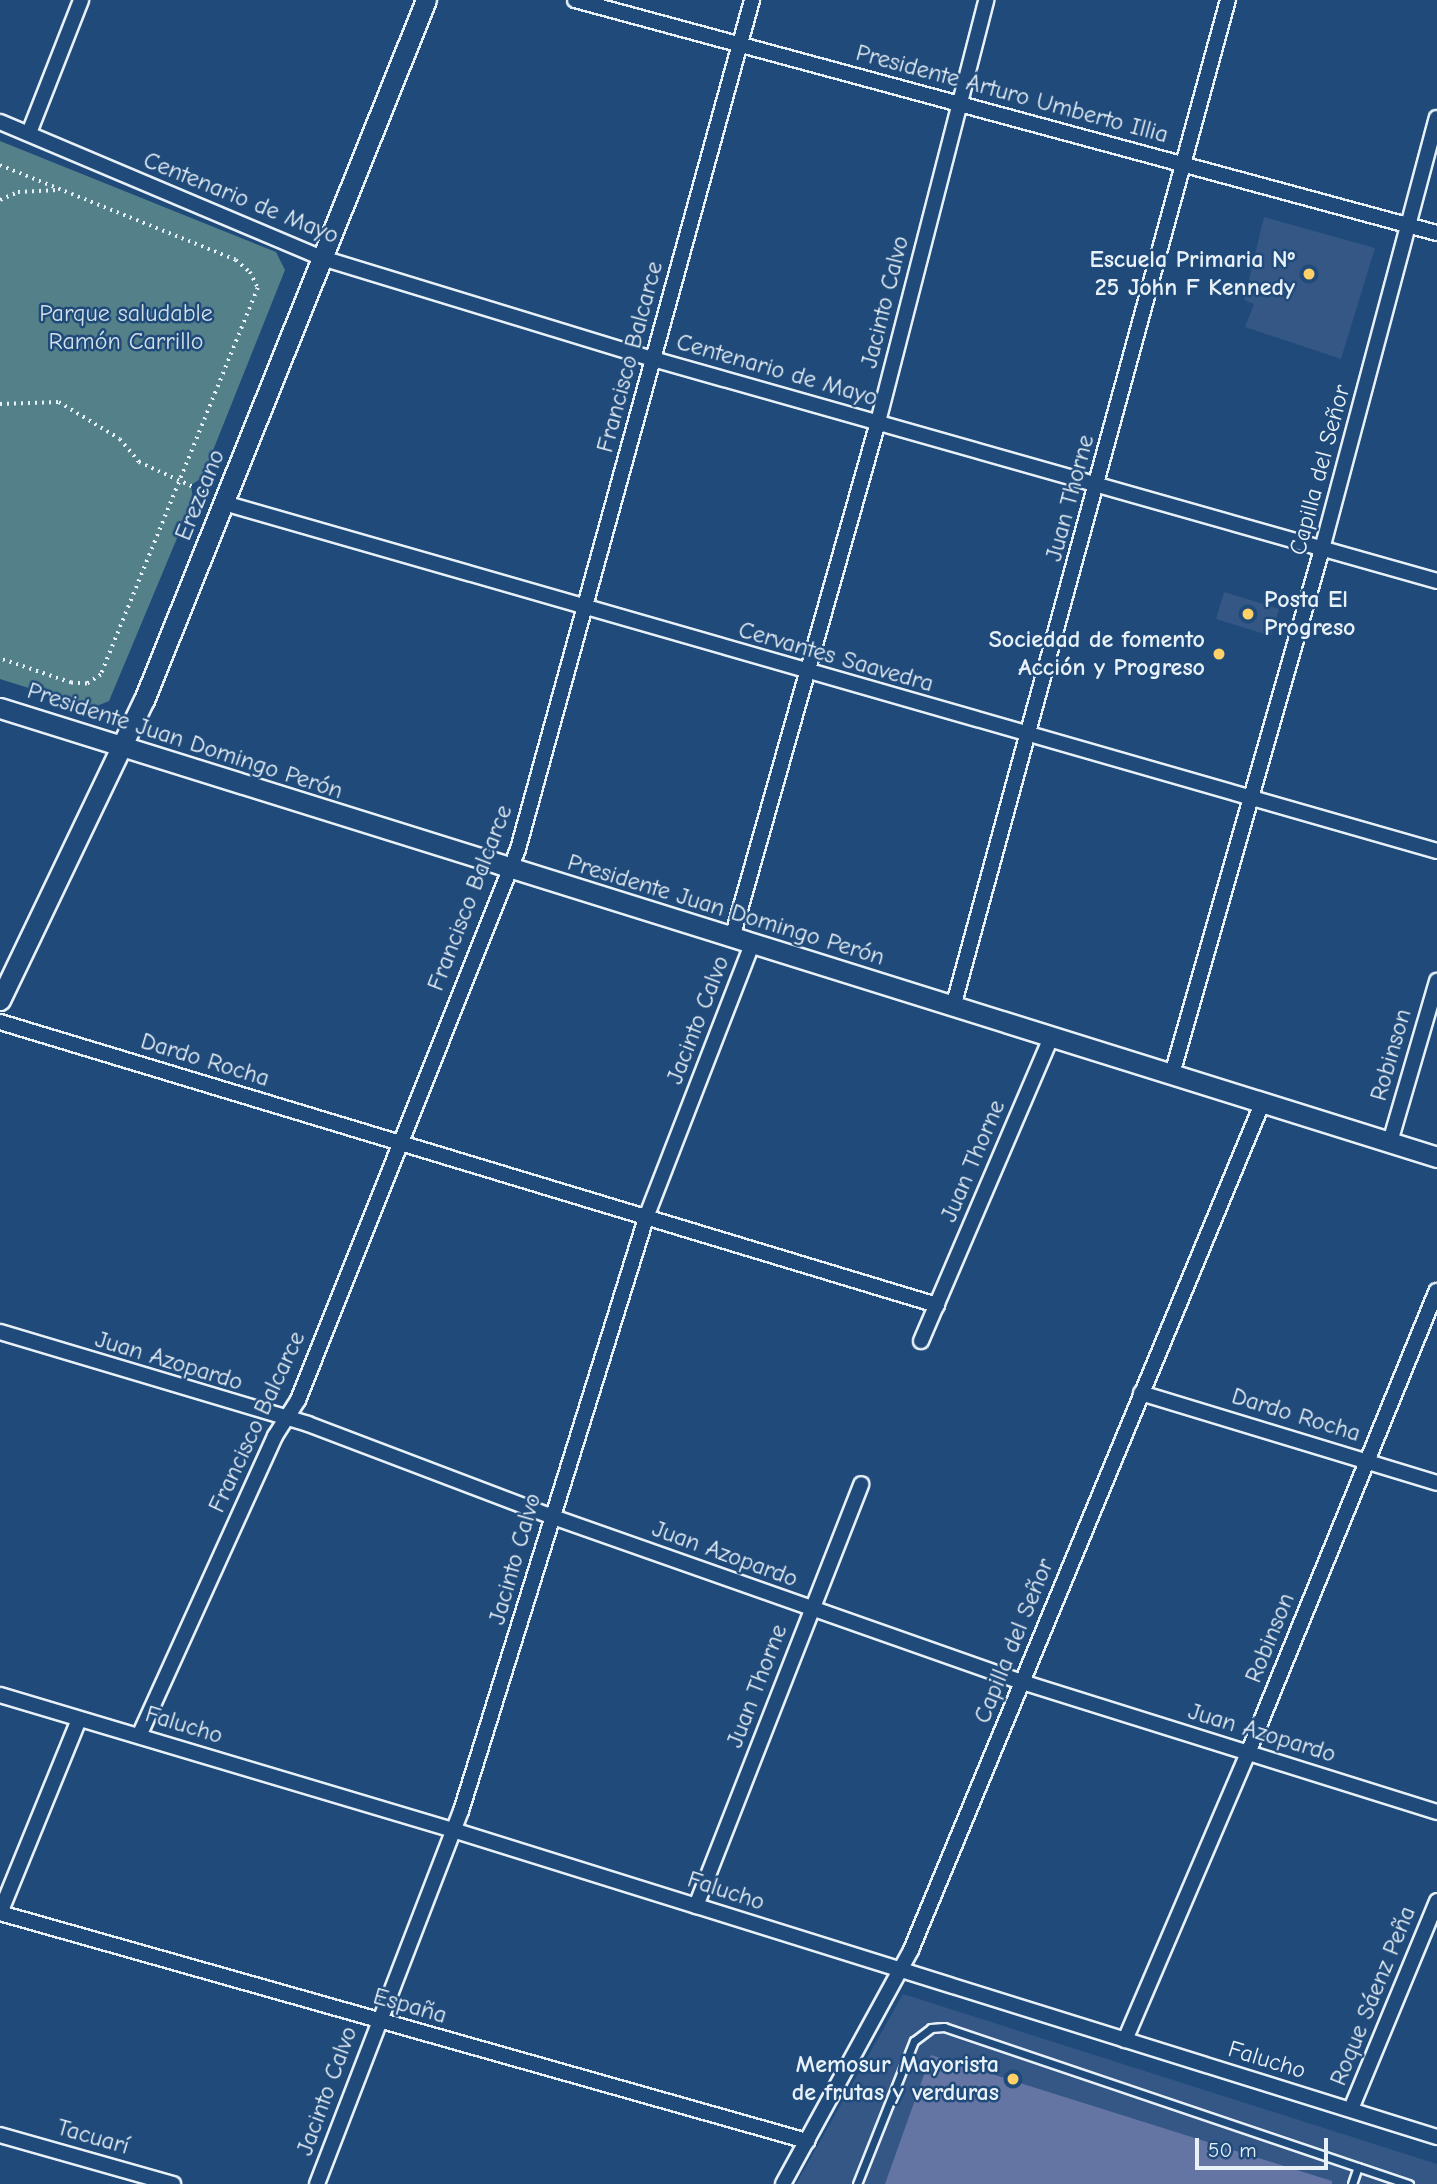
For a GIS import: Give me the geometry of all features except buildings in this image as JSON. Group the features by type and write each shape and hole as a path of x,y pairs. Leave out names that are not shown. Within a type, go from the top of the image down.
{"street":[{"path":"29,134 81,0"},
{"name":"Erezcano","path":"0,1000 125,747 224,503 319,257 426,0"},
{"name":"Presidente Arturo Umberto Illia","path":"575,0 1437,233"},
{"name":"Francisco Balcarce","path":"139,1736 286,1419 298,1400 398,1141 510,868 586,606 752,0"},
{"name":"Jacinto Calvo","path":"732,937 878,422 986,0"},
{"name":"Juan Thorne","path":"953,1007 1029,737 1228,0"},
{"name":"Capilla del Señor","path":"1172,1074 1322,549 1437,118"},
{"name":"Centenario de Mayo","path":"0,122 319,257 653,359 1437,581"},
{"name":"Cervantes Saavedra","path":"224,503 586,606 1029,737 1437,851"},
{"name":"Presidente Juan Domingo Perón","path":"0,708 1437,1157"},
{"name":"Jacinto Calvo","path":"317,2184 377,2021 453,1830 647,1215 752,944"},
{"name":"Robinson","path":"1390,1142 1437,981"},
{"name":"Dardo Rocha","path":"0,1022 647,1215 937,1305"},
{"name":"Juan Thorne","path":"921,1341 1051,1037"},
{"name":"Capilla del Señor","path":"783,2184 901,1971 1262,1104"},
{"name":"Robinson","path":"1125,2040 1248,1753 1437,1291"},
{"name":"Juan Azopardo","path":"0,1332 286,1419 553,1517 1022,1682 1437,1812"},
{"name":"Dardo Rocha","path":"1141,1393 1437,1483"},
{"name":"Juan Thorne","path":"696,1906 861,1484"},
{"name":"Falucho","path":"0,1695 453,1830 1437,2137"},
{"path":"0,1913 79,1719"},
{"name":"Roque Sáenz Peña","path":"1351,2109 1437,1901"},
{"name":"España","path":"0,1913 807,2141"},
{"name":"Tacuarí","path":"0,2135 173,2184"}],"lane":[{"path":"857,2184 914,2041 931,2028 943,2027 1409,2184"},
{"path":"1352,2184 1358,2167"}],"path":[{"path":"0,165 236,260 250,272 258,288 182,482 101,675 87,684 71,683 0,659"},
{"path":"0,200 19,192 60,190"},
{"path":"0,404 59,402 120,439 139,462 191,485"}],"shaded area":[{"name":"Escuela Primaria Nº 25 John F Kennedy","path":"1264,217 1375,248 1341,359 1245,327 1254,304 1244,300"},
{"name":"Posta El Progreso","path":"1224,592 1279,609 1271,636 1216,619"},
{"name":"Memosur Mayorista de frutas y verduras","path":"903,1994 1437,2164 1437,2184 796,2184"}],"green space":[{"name":"Parque saludable Ramón Carrillo","path":"0,141 276,252 285,270 202,478 191,485 193,500 109,701 92,708 0,679"}],"place":[{"name":"Escuela Primaria Nº 25 John F Kennedy","path":"1309,274"},
{"name":"Posta El Progreso","path":"1248,614"},
{"name":"Sociedad de fomento Acción y Progreso","path":"1219,654"},
{"name":"Memosur Mayorista de frutas y verduras","path":"1013,2079"}]}
